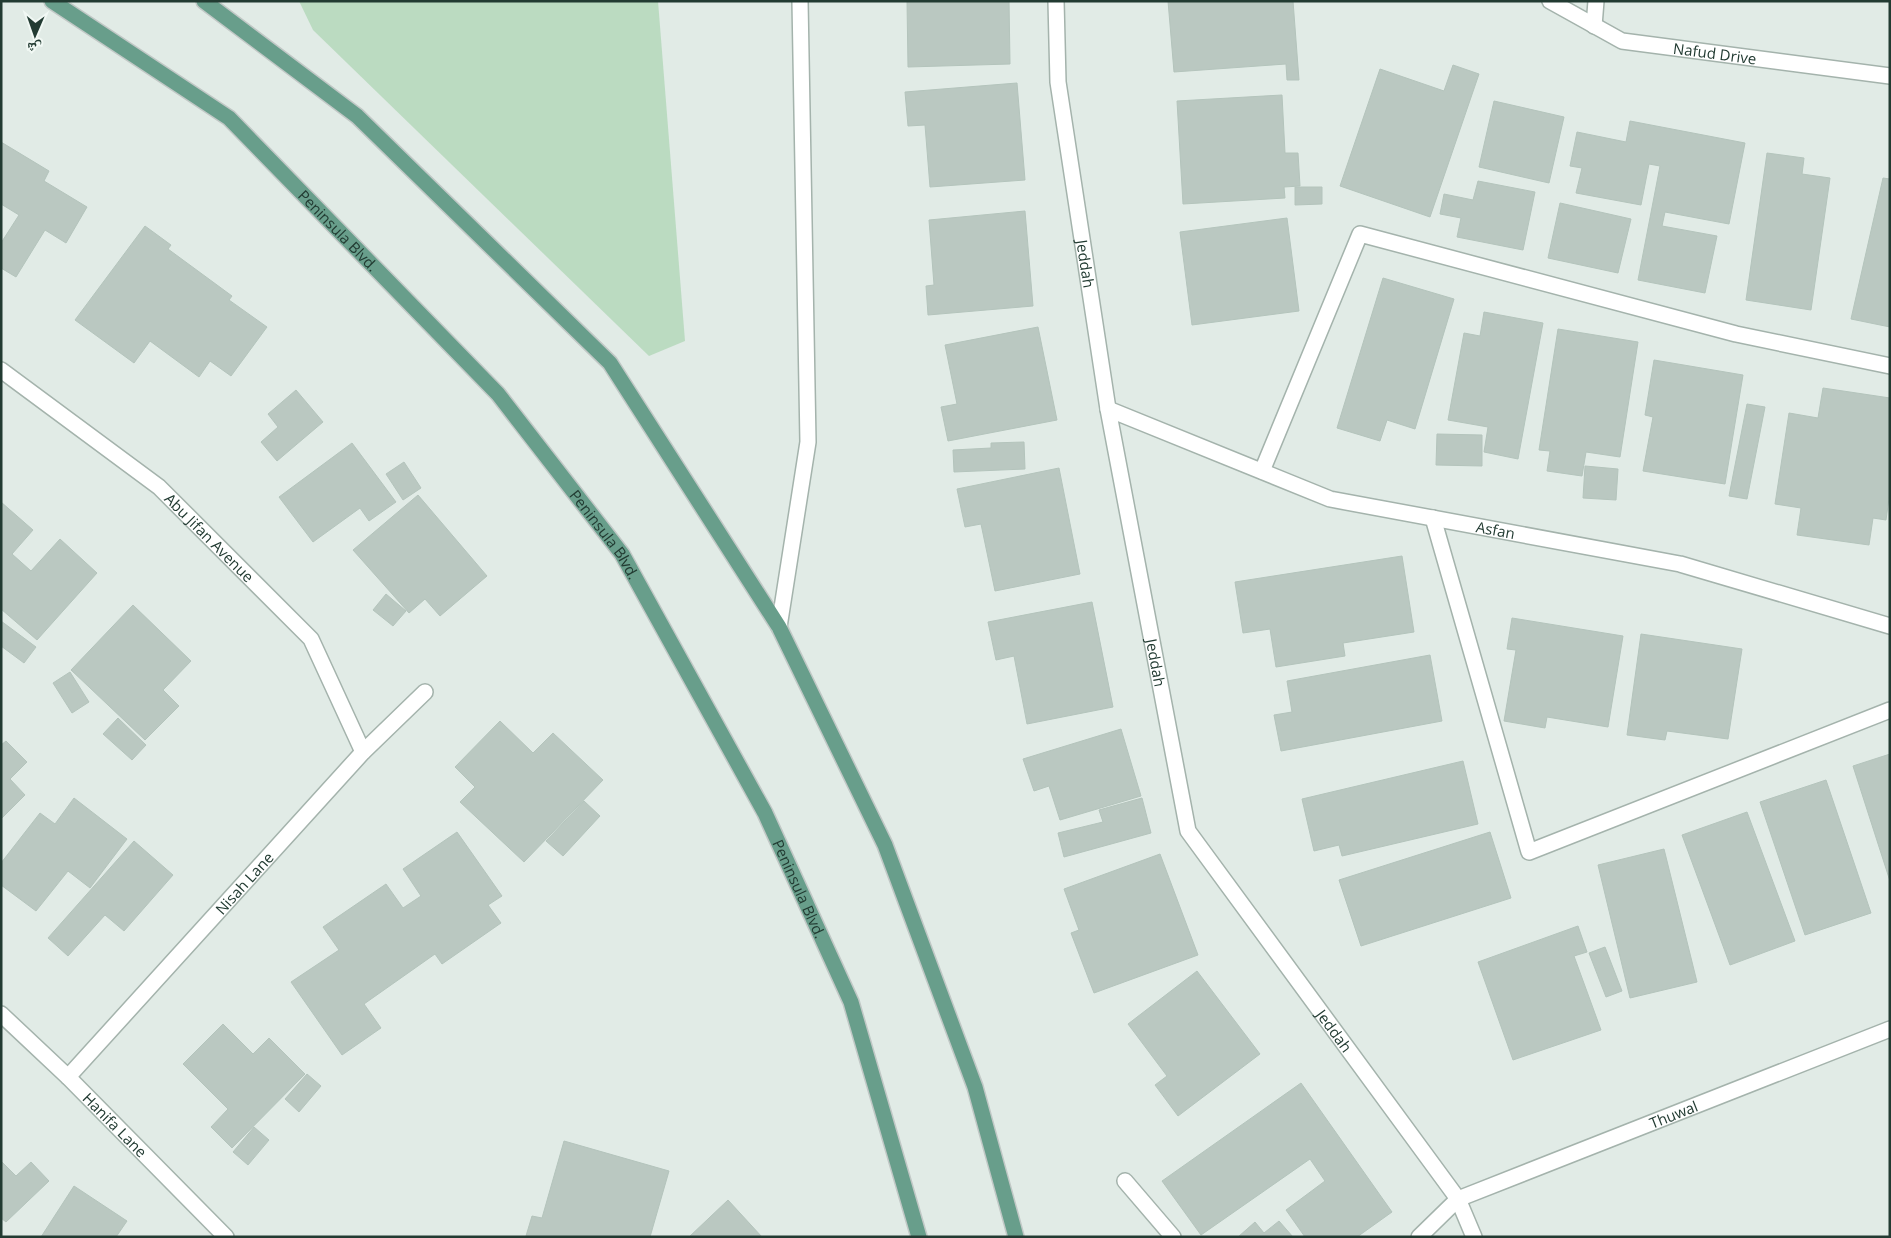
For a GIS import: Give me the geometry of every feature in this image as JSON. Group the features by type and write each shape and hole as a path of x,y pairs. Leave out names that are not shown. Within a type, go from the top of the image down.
{"main road":[{"name":"Peninsula Blvd.","path":"52,1 229,118 498,394 622,554 765,813 851,1002 918,1237"},
{"path":"204,1 357,116 610,363 779,627 885,845 975,1087 1016,1237"}],"street":[{"path":"779,627 808,442 800,1"},
{"name":"Jeddah","path":"1056,1 1058,82 1108,410 1188,831 1458,1199 1474,1237"},
{"name":"Nafud Drive","path":"1550,1 1622,41 1890,76"},
{"path":"1594,26 1596,1"},
{"path":"1262,471 1360,234 1736,334 1890,366"},
{"name":"Abu Jifan Avenue","path":"1,370 159,486 312,639 363,752"},
{"name":"Asfan","path":"1108,410 1330,499 1680,564 1890,626"},
{"path":"1433,518 1529,852 1890,710"},
{"name":"Nisah Lane","path":"68,1077 363,752 425,692"},
{"name":"Hanifa Lane","path":"1,1014 68,1077 226,1237"},
{"name":"Thuwal","path":"1458,1199 1890,1029"},
{"path":"1125,1181 1173,1237"},
{"path":"1419,1237 1458,1199"}],"green space":[{"path":"299,1 658,1 685,341 649,356 313,30"}],"building":[{"path":"907,1 1009,1 1010,64 908,67"},
{"path":"1168,1 1293,1 1299,80 1287,80 1286,64 1174,72"},
{"path":"1453,65 1479,74 1430,217 1340,186 1380,69 1444,91"},
{"path":"1017,83 1025,180 930,187 925,125 908,126 905,92"},
{"path":"1282,95 1285,153 1298,153 1300,186 1284,187 1285,198 1183,204 1177,101"},
{"path":"1494,101 1564,117 1549,183 1479,167"},
{"path":"1630,121 1745,143 1729,224 1665,212 1662,226 1717,236 1705,293 1638,280 1660,166 1649,164 1641,205 1576,193 1582,168 1570,166 1577,132 1626,142"},
{"path":"1,142 49,171 44,181 87,207 66,243 45,230 16,277 1,268 1,243 19,215 1,204"},
{"path":"1767,153 1804,158 1802,174 1830,178 1811,310 1746,300"},
{"path":"1883,178 1890,179 1890,327 1851,319"},
{"path":"1478,181 1535,192 1523,250 1457,237 1461,218 1440,214 1444,194 1473,200"},
{"path":"1295,187 1322,187 1322,204 1295,205"},
{"path":"1560,203 1631,219 1618,273 1548,258"},
{"path":"1025,211 1033,306 928,315 926,286 934,285 929,220"},
{"path":"1287,218 1299,311 1192,325 1180,232"},
{"path":"145,226 171,245 168,249 232,296 229,300 267,327 231,376 210,361 199,377 150,341 134,363 75,320"},
{"path":"1383,278 1454,299 1415,429 1387,420 1380,441 1337,428"},
{"path":"1484,312 1543,323 1518,459 1484,452 1488,427 1448,420 1464,333 1480,336"},
{"path":"1038,327 1057,420 948,441 941,407 957,404 945,345"},
{"path":"1558,329 1638,342 1620,457 1586,452 1582,476 1547,471 1550,451 1539,450"},
{"path":"1654,360 1743,375 1725,484 1643,471 1653,417 1645,415"},
{"path":"1823,388 1890,398 1890,491 1886,520 1873,518 1869,545 1797,535 1801,508 1775,504 1789,413 1818,418"},
{"path":"296,390 323,422 277,461 261,442 278,427 268,414"},
{"path":"1747,404 1765,407 1747,499 1729,496"},
{"path":"1437,434 1482,435 1482,466 1436,465"},
{"path":"1024,442 1025,469 954,472 953,450 991,448 991,443"},
{"path":"352,443 396,502 369,521 360,508 313,542 279,497"},
{"path":"404,462 421,488 403,500 386,474"},
{"path":"1585,466 1618,469 1616,500 1583,498"},
{"path":"1059,468 1080,574 995,591 981,524 965,527 957,489"},
{"path":"418,495 487,576 440,616 425,599 409,613 353,550"},
{"path":"1,502 33,530 12,554 31,571 60,539 97,573 37,640 1,609"},
{"path":"1402,556 1414,632 1343,643 1345,656 1276,667 1270,629 1243,633 1235,582"},
{"path":"386,594 406,611 393,626 373,610"},
{"path":"1092,602 1113,707 1027,724 1014,656 996,660 988,622"},
{"path":"133,605 191,661 163,690 179,706 145,740 71,670"},
{"path":"1512,618 1623,636 1608,727 1547,717 1545,728 1504,721 1516,650 1507,649"},
{"path":"1,621 36,647 24,663 1,646"},
{"path":"1641,634 1742,649 1728,739 1667,731 1665,740 1627,735"},
{"path":"1430,655 1442,721 1281,751 1274,715 1292,712 1287,681"},
{"path":"70,672 89,702 72,713 53,683"},
{"path":"118,718 146,745 132,760 103,734"},
{"path":"500,721 533,753 553,733 603,780 524,862 460,802 475,787 455,767"},
{"path":"1121,729 1141,796 1060,820 1049,786 1034,791 1023,759"},
{"path":"6,741 27,762 10,779 25,795 1,819 1,745"},
{"path":"1890,754 1890,881 1853,766"},
{"path":"1463,761 1478,824 1342,856 1339,845 1314,851 1302,799"},
{"path":"1826,780 1871,913 1805,935 1760,802"},
{"path":"74,798 127,839 90,888 68,871 36,911 1,885 1,863 40,813 55,824"},
{"path":"1142,798 1151,833 1064,857 1058,833 1103,822 1099,810"},
{"path":"584,801 600,816 563,856 546,841"},
{"path":"1747,812 1795,941 1730,965 1682,835"},
{"path":"457,832 502,896 488,905 501,923 442,964 435,954 364,1004 381,1028 342,1055 291,982 339,950 323,927 386,884 403,908 421,896 403,869"},
{"path":"1490,832 1511,898 1361,946 1339,880"},
{"path":"134,841 173,875 124,931 105,915 68,956 48,938"},
{"path":"1664,849 1697,982 1630,998 1598,865"},
{"path":"1160,854 1198,955 1094,993 1071,933 1079,930 1064,889"},
{"path":"1578,926 1587,952 1574,956 1601,1030 1513,1060 1478,962"},
{"path":"1605,947 1622,991 1606,997 1589,953"},
{"path":"1197,971 1260,1054 1178,1116 1155,1085 1167,1076 1128,1024"},
{"path":"223,1024 253,1054 269,1038 305,1074 232,1148 211,1127 228,1109 183,1064"},
{"path":"307,1074 321,1086 299,1112 285,1099"},
{"path":"1301,1083 1392,1212 1357,1237 1305,1237 1286,1210 1325,1181 1310,1159 1201,1235 1162,1181"},
{"path":"254,1127 269,1140 248,1165 233,1152"},
{"path":"564,1141 669,1171 650,1237 526,1236 532,1216 542,1218"},
{"path":"1,1161 16,1176 31,1162 49,1181 6,1222 1,1218"},
{"path":"74,1186 127,1221 116,1237 41,1237"},
{"path":"728,1200 762,1237 689,1237"},
{"path":"1279,1221 1293,1237 1238,1237 1255,1222 1264,1233"}]}
